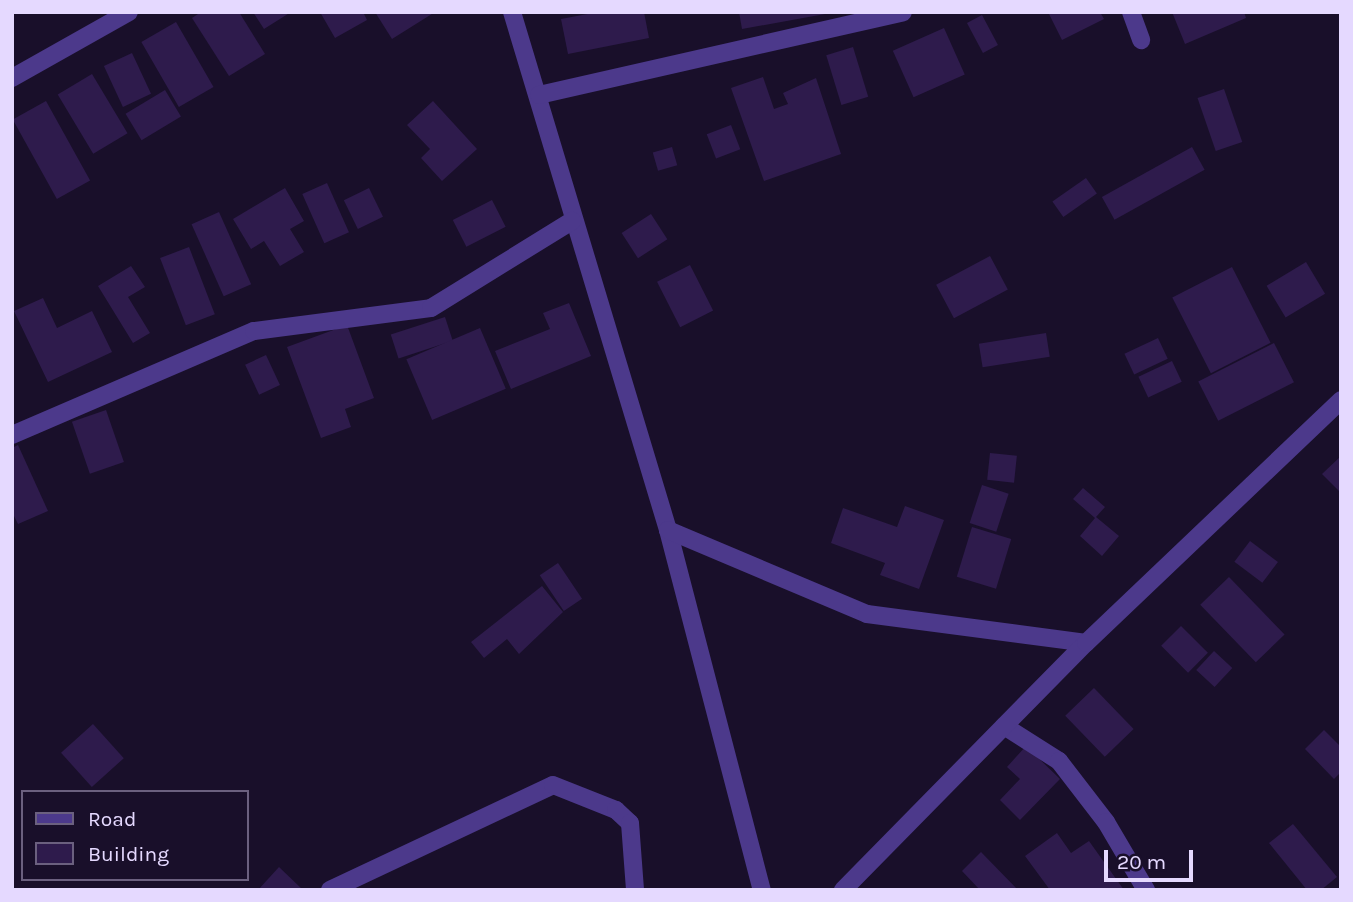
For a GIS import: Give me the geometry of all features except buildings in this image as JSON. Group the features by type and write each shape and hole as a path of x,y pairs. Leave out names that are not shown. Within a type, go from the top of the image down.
{"street":[{"path":"12,78 128,12"},
{"path":"512,12 539,94 572,221 668,530 762,890"},
{"path":"1131,12 1141,40"},
{"path":"539,94 900,13"},
{"path":"12,435 254,331 431,308 572,221"},
{"path":"843,890 1086,643 1341,400"},
{"path":"668,530 867,614 1086,643"},
{"path":"1004,726 1059,761 1106,821 1146,890"},
{"path":"330,890 554,785 616,810 630,823 635,890"}]}
